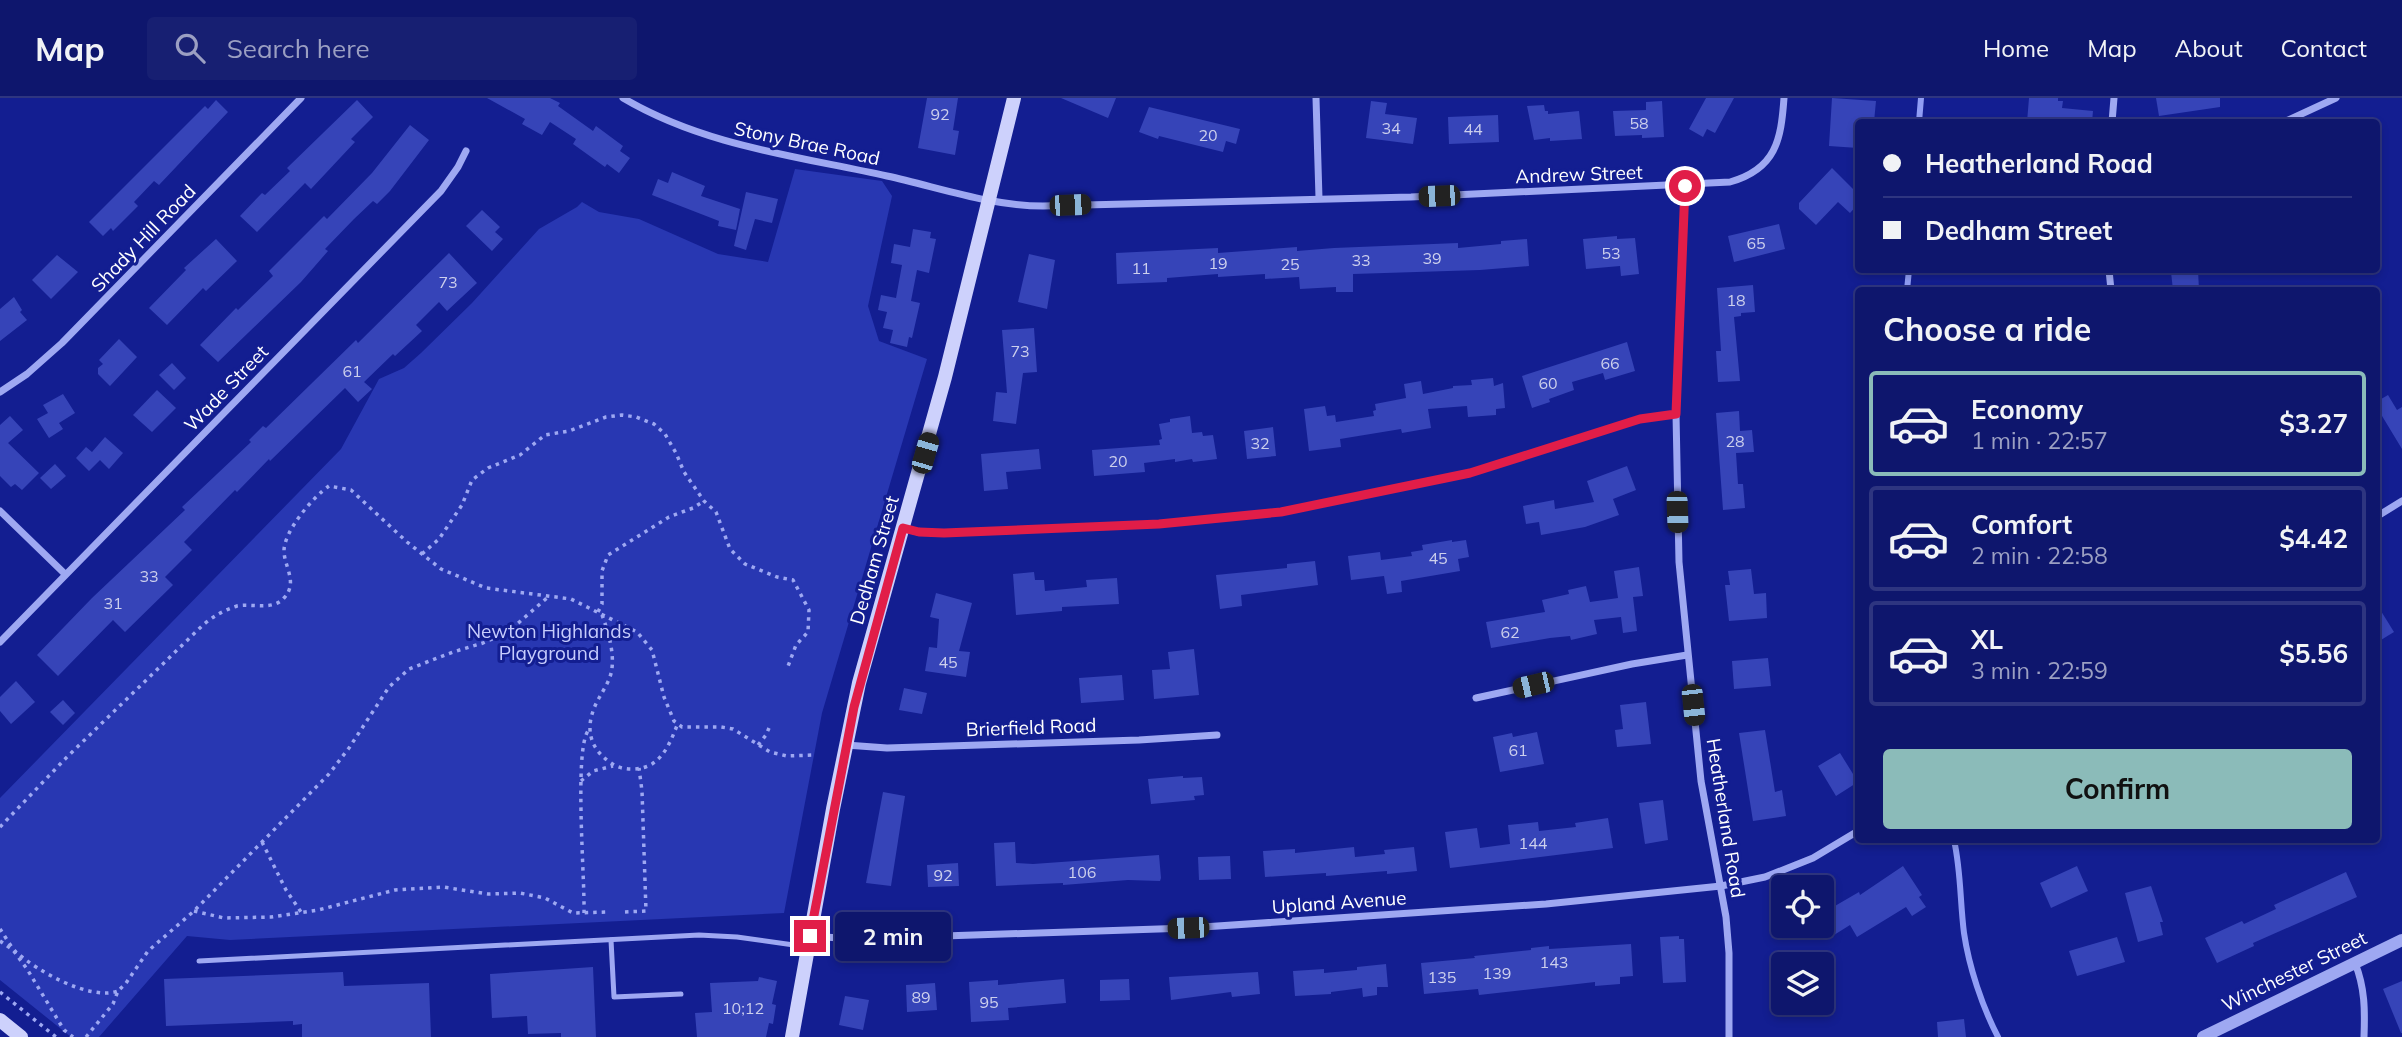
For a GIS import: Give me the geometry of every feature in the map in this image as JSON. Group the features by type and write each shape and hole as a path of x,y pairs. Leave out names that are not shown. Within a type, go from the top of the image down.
{"main road":[{"name":"Dedham Street","path":"792,1037 859,683 946,377 1014,98"},
{"path":"0,1020 20,1037"}],"street":[{"name":"Shady Hill Road","path":"0,392 27,374 62,343 301,98"},
{"name":"Stony Brae Road","path":"623,98 677,125 728,142 989,201"},
{"path":"1316,98 1319,198"},
{"name":"Andrew Street","path":"989,201 1043,206 1411,197 1730,182 1753,174 1762,167 1777,145 1784,98"},
{"path":"2112,119 2114,98"},
{"path":"2290,119 2336,98"},
{"name":"Wade Street","path":"0,642 441,191 466,151"},
{"name":"Heatherland Road","path":"1685,186 1676,414 1679,552 1687,654 1705,809 1728,934 1729,1037"},
{"path":"903,528 944,533 1114,527 1281,512 1470,473 1640,419 1676,414"},
{"path":"2380,514 2402,500"},
{"path":"0,511 65,574"},
{"path":"1476,698 1687,654"},
{"name":"Brierfield Road","path":"846,745 887,748 1139,740 1217,734"},
{"name":"Upland Avenue","path":"809,942 1188,928 1520,906 1721,886 1788,869 1813,858 1855,833"},
{"name":"Winchester Street","path":"2203,1037 2402,940"},
{"path":"2355,963 2363,985 2364,1037"}],"lane":[{"path":"199,961 719,935 809,942"},
{"path":"611,940 614,997 681,994"}],"path":[{"path":"422,554 439,539 462,505 472,480 488,468 520,455 545,435 569,431 606,416 636,417 654,424 665,434 684,472 716,512 730,550 745,564 777,577 793,580 809,610 808,632 796,645 787,669"},
{"path":"0,827 66,758 204,624 237,606 273,604 285,598 291,584 284,551 286,536 329,485 351,490 441,569 486,589 571,599 637,632 652,650 660,686 674,721 682,727 733,729 769,752 787,756 814,755"},
{"path":"615,766 593,746 589,731 591,716 612,668 610,641 600,613 602,571 608,555 669,517 693,508 704,500"},
{"path":"86,1037 113,1004 118,991 148,951 194,911 329,774 389,687 410,669 508,632 548,597"},
{"path":"581,781 593,772 615,766 639,768 653,763 663,754 678,723"},
{"path":"758,745 769,728"},
{"path":"584,913 581,781 584,738 589,731"},
{"path":"625,912 646,911 639,768"},
{"path":"262,842 286,890 301,912"},
{"path":"194,911 224,918 271,916 318,910 395,890 443,887 488,894 520,893 545,898 573,913 606,912"},
{"path":"0,929 64,1030 73,1037"},
{"path":"0,941 35,966 88,992 108,994 118,991"},
{"path":"0,992 56,1037"}],"green space":[{"name":"Newton Highlands Playground","path":"795,169 882,181 892,196 868,306 879,341 927,359 822,713 784,913 230,940 187,936 99,1037 71,1037 0,980 0,798 341,449 379,379 404,368 472,303 539,229 582,202 599,212 639,219 718,254 768,262"}],"building":[{"path":"487,98 550,98 560,103 558,106 593,131 596,126 623,146 620,151 630,158 619,173 607,164 605,167 573,144 576,139 550,122 542,135 522,124 525,119"},
{"path":"927,98 958,98 953,130 959,131 955,155 918,148"},
{"path":"1061,98 1116,98 1108,118"},
{"path":"1706,98 1734,98 1715,133 1707,129 1703,137 1689,129"},
{"path":"1832,98 1876,101 1874,119 1855,119 1855,148 1829,146"},
{"path":"2029,98 2058,98 2058,101 2063,101 2062,108 2093,111 2092,119 2027,119"},
{"path":"2156,98 2220,98 2220,107 2159,116"},
{"path":"216,100 228,112 159,185 154,181 134,202 138,206 113,231 111,228 103,236 89,222 205,106 208,109"},
{"path":"357,100 373,117 351,139 355,142 311,189 305,183 257,232 240,216 262,193 265,195 290,171 287,168"},
{"path":"1371,101 1387,103 1385,114 1417,118 1413,144 1366,138"},
{"path":"1662,101 1664,137 1615,136 1613,111 1646,110 1646,102"},
{"path":"1544,105 1548,114 1579,111 1582,139 1534,140 1527,106"},
{"path":"1149,107 1240,129 1236,144 1226,141 1223,152 1159,136 1158,139 1139,132"},
{"path":"1498,115 1499,142 1449,144 1448,117"},
{"path":"410,125 429,140 390,191 377,204 373,201 354,219 325,249 328,251 301,282 218,362 200,345 236,308 238,310 273,276 269,271 324,216 327,219 372,173"},
{"path":"1832,168 1855,191 1855,207 1850,213 1838,202 1816,225 1799,209 1799,203"},
{"path":"672,172 705,186 701,196 740,209 736,230 718,226 719,221 652,195 658,179 668,183"},
{"path":"746,192 778,199 772,223 755,219 746,250 734,246"},
{"path":"482,210 500,227 495,232 503,239 492,251 466,226"},
{"path":"1779,224 1785,249 1734,262 1728,236"},
{"path":"913,229 931,232 930,238 936,239 929,273 917,270 911,301 920,303 912,338 909,337 907,347 890,343 893,330 883,328 887,312 878,310 881,295 896,298 902,265 891,263 894,244 910,247"},
{"path":"1617,236 1617,239 1635,238 1639,274 1621,276 1620,266 1586,269 1583,239"},
{"path":"216,239 237,261 206,291 203,288 167,325 149,308 186,270 184,268"},
{"path":"1527,239 1529,266 1353,274 1353,292 1336,292 1336,287 1300,289 1299,277 1265,279 1265,274 1218,277 1218,274 1167,278 1167,282 1117,284 1116,253 1218,248 1218,253 1297,247 1297,251 1458,243 1458,248"},
{"path":"449,253 477,283 447,311 439,302 416,325 422,331 364,382 372,389 358,402 345,388 237,492 235,490 184,542 192,550 165,577 173,585 125,632 113,620 58,676 37,655 92,598 185,510 182,507 251,442 249,440 263,426 266,428 356,340 358,343"},
{"path":"1029,254 1055,260 1047,309 1018,302"},
{"path":"57,255 78,272 51,299 32,280"},
{"path":"2171,273 2198,273 2199,287 2173,287"},
{"path":"1753,285 1755,312 1741,313 1741,316 1734,317 1740,381 1718,382 1716,351 1721,351 1717,288"},
{"path":"14,297 22,310 20,312 27,320 0,341 0,309"},
{"path":"1034,328 1037,372 1023,373 1016,424 993,421 996,392 1007,393 1002,330"},
{"path":"119,339 137,357 110,386 98,374 98,368 103,364 99,360"},
{"path":"1627,342 1635,371 1605,380 1603,373 1572,382 1574,390 1532,408 1522,376"},
{"path":"172,363 186,378 174,390 159,375"},
{"path":"1493,378 1494,386 1503,383 1505,408 1496,409 1496,415 1468,417 1467,406 1428,409 1431,428 1402,433 1401,429 1340,439 1341,447 1309,451 1304,409 1325,406 1327,416 1335,415 1336,422 1374,416 1375,404 1406,398 1404,384 1421,381 1423,394 1453,386 1472,385 1471,380"},
{"path":"157,390 176,408 152,432 133,415"},
{"path":"63,394 75,413 59,423 63,429 49,438 37,419 48,413 43,405"},
{"path":"2388,395 2397,410 2402,407 2402,449 2380,413 2380,400"},
{"path":"1739,411 1740,431 1752,430 1754,452 1736,453 1738,484 1743,484 1745,508 1723,510 1716,413"},
{"path":"10,416 23,430 8,443 39,473 22,490 15,484 11,487 0,476 0,425"},
{"path":"1190,416 1192,433 1213,435 1217,459 1175,462 1175,459 1144,463 1145,472 1094,476 1092,450 1160,445 1159,440 1162,439 1159,424"},
{"path":"1273,427 1276,456 1247,459 1244,431"},
{"path":"105,437 123,453 109,469 100,460 89,471 76,458 86,447 92,452"},
{"path":"1039,449 1041,469 1006,472 1008,489 984,491 981,454"},
{"path":"55,464 66,476 51,489 40,478"},
{"path":"1627,466 1636,490 1613,499 1619,515 1585,527 1541,535 1539,522 1526,524 1523,506 1554,500 1555,509 1594,502 1587,481"},
{"path":"1466,540 1469,557 1458,559 1460,571 1401,581 1402,592 1387,594 1384,576 1351,580 1348,556 1380,552 1381,560 1412,556 1411,552 1423,550 1422,545"},
{"path":"1315,561 1318,585 1241,595 1242,606 1220,609 1216,575 1287,568 1287,564"},
{"path":"1639,567 1643,596 1633,597 1637,631 1623,633 1621,617 1594,620 1597,634 1571,640 1570,636 1550,638 1491,648 1486,622 1545,612 1542,600 1569,594 1568,590 1586,586 1590,602 1618,598 1614,571"},
{"path":"1751,569 1754,594 1766,593 1767,618 1729,621 1725,585 1730,585 1728,571"},
{"path":"1034,572 1035,580 1044,580 1045,591 1087,587 1086,580 1117,578 1119,604 1062,607 1062,611 1016,615 1013,574"},
{"path":"936,593 972,603 959,651 970,652 966,677 925,671 929,647 937,648 939,619 930,617"},
{"path":"2380,609 2394,632 2380,641"},
{"path":"1194,649 1199,695 1154,699 1152,670 1170,669 1168,652"},
{"path":"1768,658 1771,686 1734,689 1732,661"},
{"path":"1122,675 1124,700 1081,703 1079,678"},
{"path":"16,681 35,702 11,724 0,711 0,697"},
{"path":"904,688 927,693 922,714 899,710"},
{"path":"63,700 75,713 63,725 50,712"},
{"path":"1646,702 1651,744 1617,747 1615,730 1623,729 1620,705"},
{"path":"1765,730 1775,792 1782,790 1786,816 1753,821 1739,733"},
{"path":"1537,732 1544,764 1500,772 1493,737 1512,733 1513,737"},
{"path":"1840,753 1855,777 1855,784 1836,796 1818,766"},
{"path":"1202,777 1204,795 1194,796 1195,800 1151,804 1148,779"},
{"path":"883,792 905,796 891,886 866,883"},
{"path":"1663,800 1668,840 1645,844 1639,803"},
{"path":"1608,818 1613,848 1450,868 1445,832 1477,828 1480,848 1510,844 1508,825 1538,822 1539,831 1576,827 1575,823"},
{"path":"1015,842 1016,863 1159,855 1161,878 1160,881 996,886 994,843"},
{"path":"1354,847 1355,857 1414,847 1417,871 1265,877 1263,851 1295,849 1295,853"},
{"path":"1230,856 1231,879 1199,880 1198,857"},
{"path":"958,863 959,886 928,887 927,865"},
{"path":"1903,866 1922,895 1919,897 1926,907 1912,916 1906,907 1857,937 1850,925 1834,935 1834,907 1859,892 1860,895"},
{"path":"2077,866 2088,891 2051,908 2040,883"},
{"path":"2346,872 2357,897 2253,943 2254,946 2217,963 2205,938 2242,921 2244,924 2276,909 2274,905"},
{"path":"2151,886 2163,922 2160,922 2163,935 2138,942 2125,893"},
{"path":"1679,936 1679,939 1684,939 1686,982 1663,983 1660,937"},
{"path":"2117,937 2125,962 2077,976 2069,951"},
{"path":"1631,944 1633,976 1620,977 1620,984 1595,986 1595,982 1479,995 1478,989 1424,994 1421,963 1475,958 1474,956 1549,946 1549,949"},
{"path":"1386,964 1388,987 1377,987 1377,995 1363,997 1362,988 1331,994 1295,996 1293,971 1324,969 1324,973"},
{"path":"593,967 596,1037 561,1037 561,1033 528,1034 527,1016 492,1018 490,974"},
{"path":"343,972 344,986 429,983 431,1037 302,1037 302,1024 293,1025 293,1021 166,1026 164,979"},
{"path":"1258,972 1260,994 1232,997 1231,992 1171,1000 1169,977"},
{"path":"759,977 777,981 772,1004 776,1005 773,1024 769,1023 766,1037 697,1037 695,1013 712,1012 710,983 758,981"},
{"path":"1064,979 1066,1003 1008,1008 1009,1020 971,1022 969,982 998,980 998,985"},
{"path":"1129,979 1130,1000 1100,1001 1100,980"},
{"path":"2402,981 2402,1033 2401,1033 2383,989"},
{"path":"935,983 937,1010 907,1012 906,985"},
{"path":"845,996 869,1000 863,1030 839,1025"},
{"path":"1964,1019 1966,1037 1938,1037 1937,1022"}],"waterway":[{"path":"1919,119 1921,98"},
{"path":"1907,287 1909,273"},
{"path":"1955,843 1969,959 1998,1037"}],"route":[{"path":"810,936 854,707 903,528 944,533 1019,528 1126,526 1281,512 1470,473 1640,419 1676,414 1685,186"}]}
